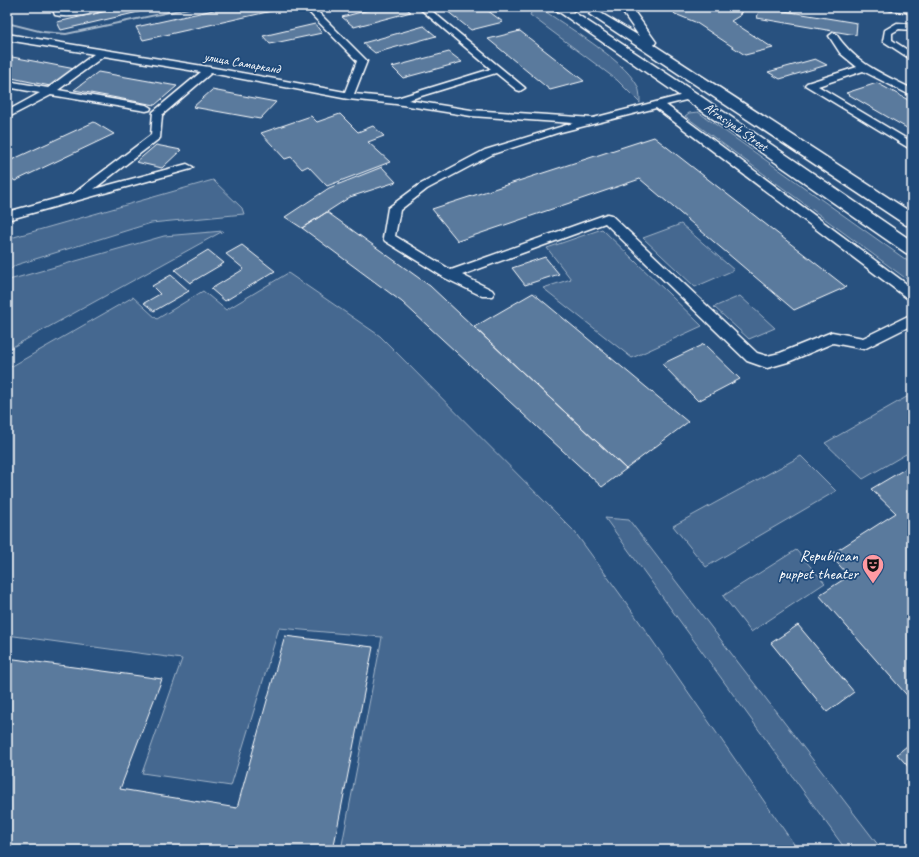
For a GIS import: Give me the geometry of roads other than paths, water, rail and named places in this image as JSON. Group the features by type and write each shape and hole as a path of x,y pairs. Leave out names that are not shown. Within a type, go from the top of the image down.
{"main road":[{"name":"Afrasiyab Street","path":"558,7 691,96 912,249"},
{"name":"Afrasiyab Street","path":"584,7 660,54 912,221"},
{"path":"625,7 640,30 660,54"},
{"path":"890,7 912,10"}],"lane":[{"path":"56,7 58,13 66,14 104,7"},
{"path":"308,7 324,26 347,44 362,61 348,96"},
{"path":"422,7 520,88"},
{"path":"912,27 897,26 888,32 887,41 912,57"},
{"path":"834,36 843,51 864,68 912,93"},
{"name":"улица Самарканд","path":"7,37 209,70 348,96 396,101 471,113 594,121"},
{"path":"7,115 49,92 103,52"},
{"path":"864,68 810,85 912,147"},
{"path":"78,196 156,136 158,114 209,70"},
{"path":"396,101 497,70"},
{"path":"7,84 146,108"},
{"path":"487,293 450,275 389,238 394,208 423,187 489,152 553,131 691,96"},
{"path":"659,105 912,294"},
{"path":"7,216 187,167"},
{"path":"450,275 607,218 752,357 767,362 783,358 832,337 864,344 912,319"}],"waterway":[{"path":"7,23 43,32 66,34 196,7"}],"place":[{"name":"Republican puppet theater","path":"873,584"}]}
